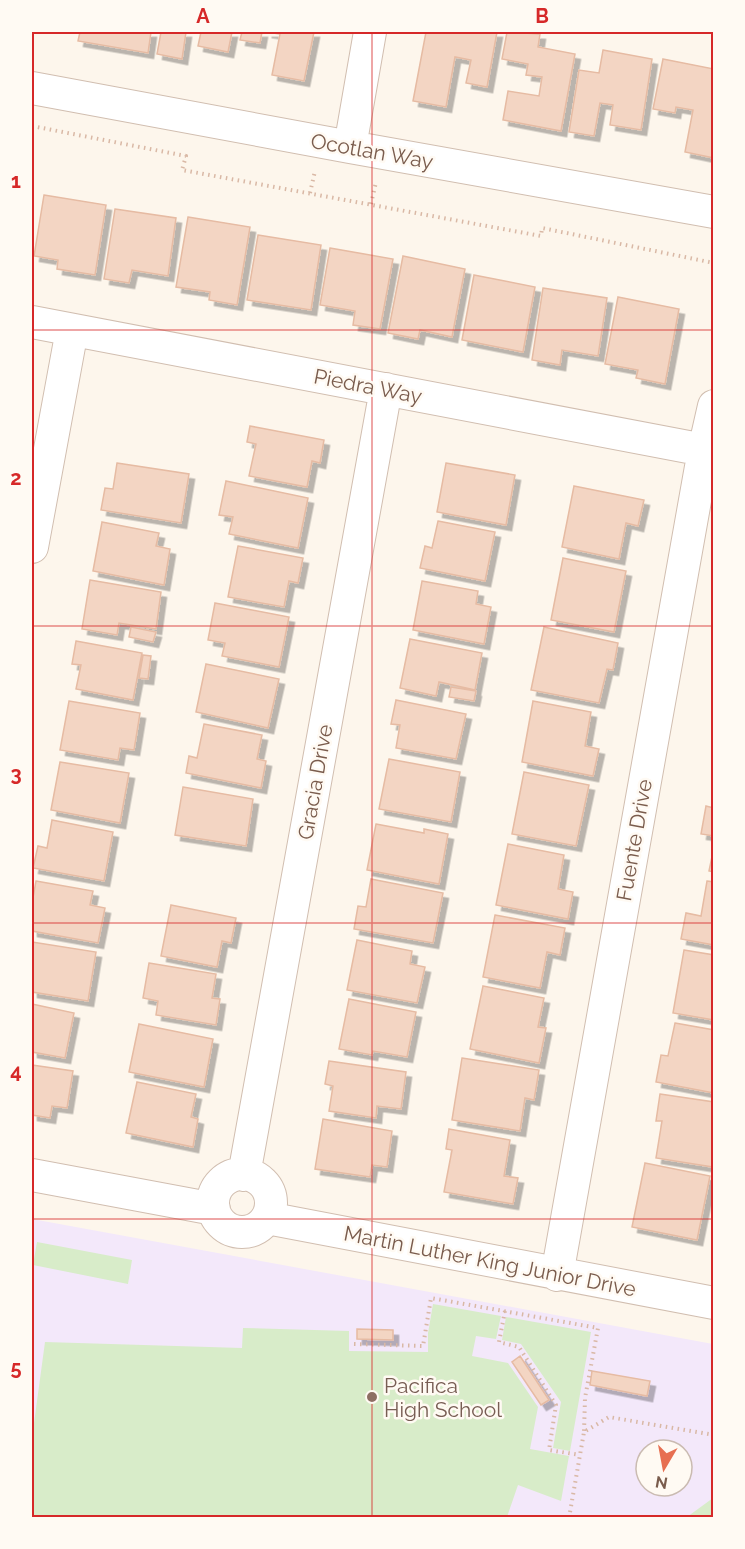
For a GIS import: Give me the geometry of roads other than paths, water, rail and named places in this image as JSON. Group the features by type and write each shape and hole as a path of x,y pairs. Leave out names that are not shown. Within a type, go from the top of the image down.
{"street":[{"path":"350,147 370,32"},
{"name":"Ocotlan Way","path":"32,88 714,212"},
{"name":"Piedra Way","path":"32,322 704,450"},
{"path":"32,547 72,330"},
{"name":"Gracia Drive","path":"244,1175 386,389"},
{"name":"Fuente Drive","path":"557,1275 704,450 714,406"},
{"path":"244,1175 254,1177 262,1183 270,1200 267,1218 260,1226 242,1232 223,1226 214,1209 216,1191 220,1184 228,1178 244,1175"},
{"path":"32,1176 214,1209"},
{"name":"Martin Luther King Junior Drive","path":"267,1218 557,1275 714,1303"}],"place":[{"name":"Pacifica High School","path":"372,1397"}]}
